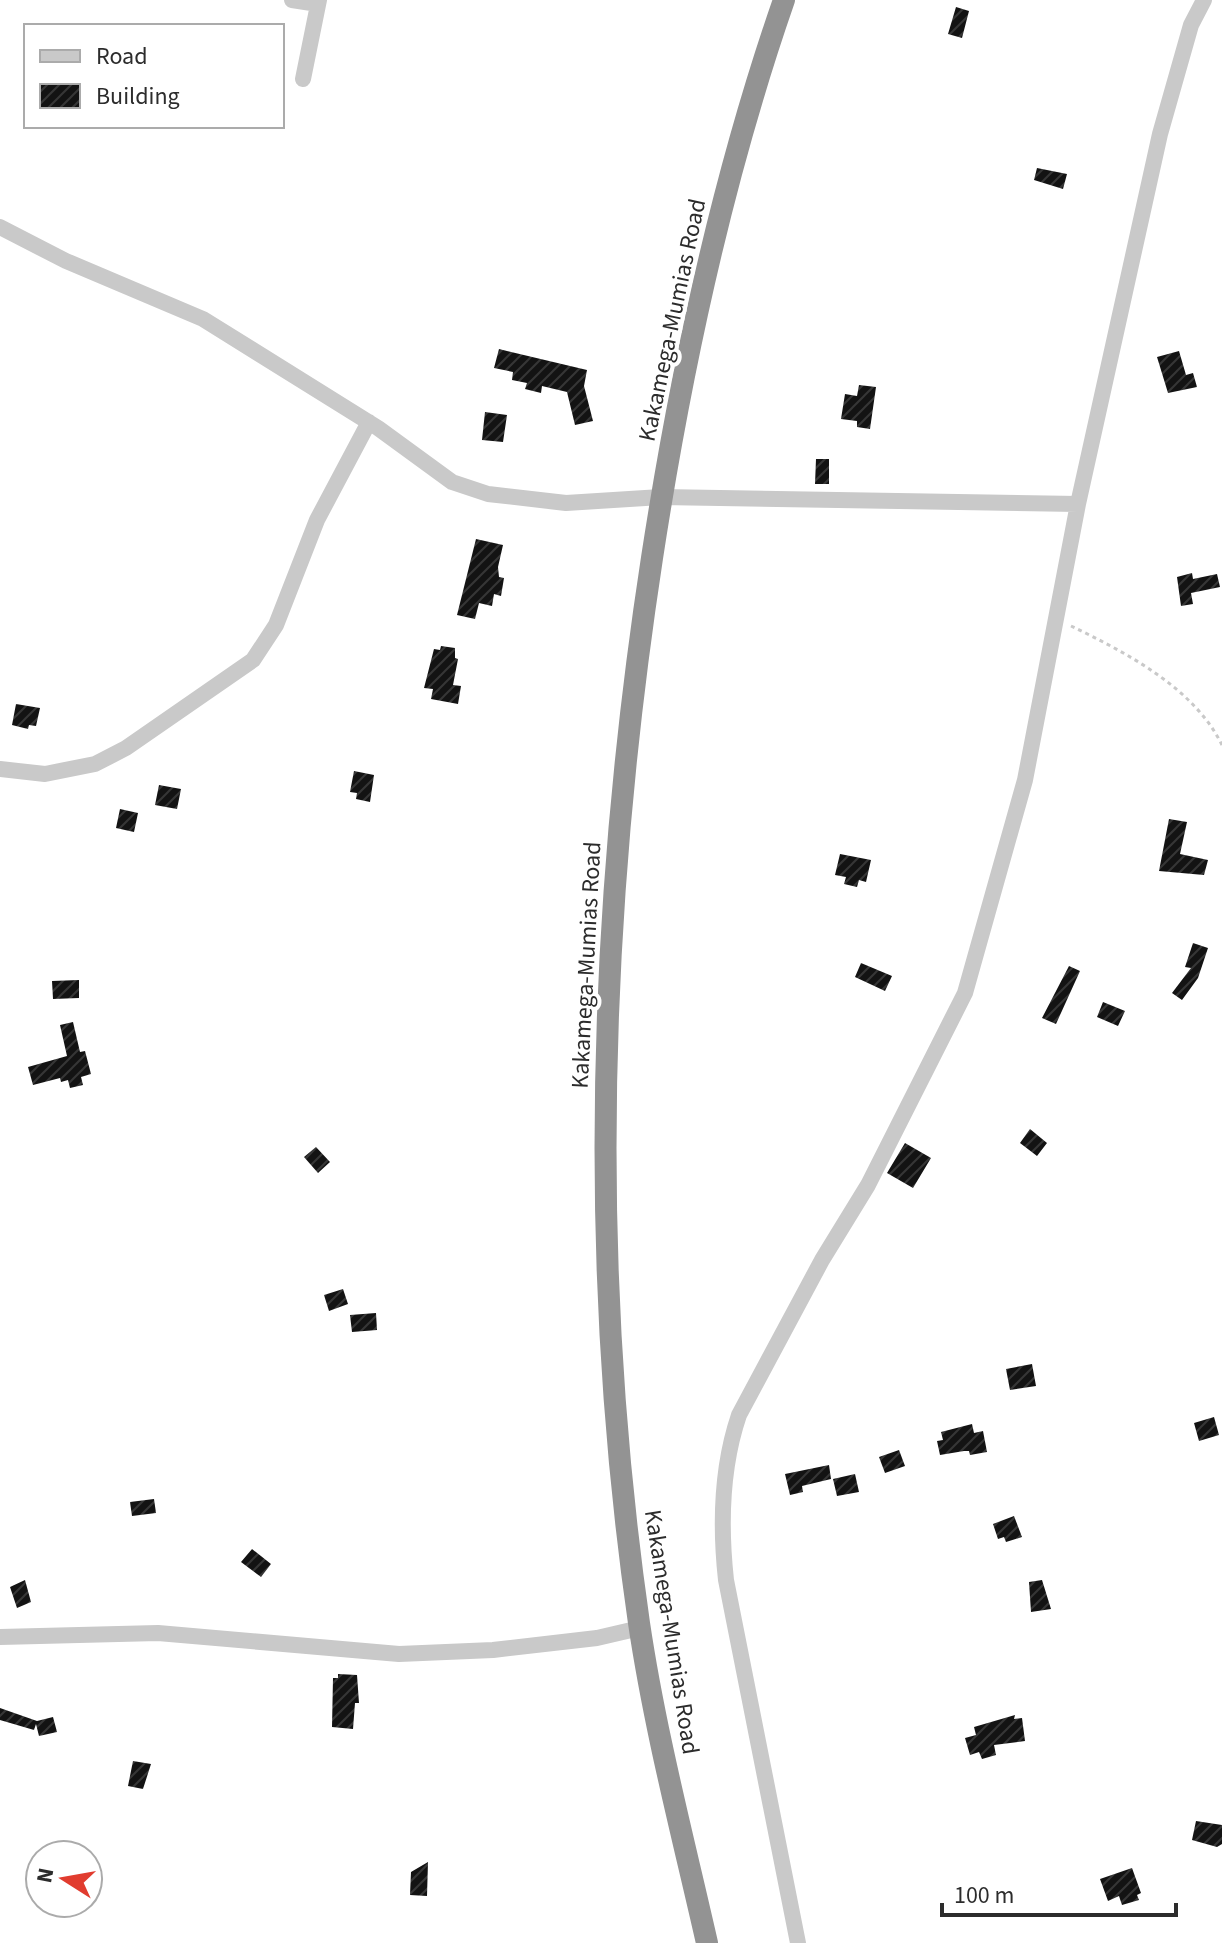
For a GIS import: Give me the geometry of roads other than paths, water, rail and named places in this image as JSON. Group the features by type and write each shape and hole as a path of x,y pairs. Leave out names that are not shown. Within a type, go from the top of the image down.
{"highway":[{"name":"Kakamega-Mumias Road","path":"707,1943 640,1628 610,1341 605,1121 608,1002 622,781 661,497 693,321 765,56 784,0"}],"street":[{"path":"292,0 318,2 303,79"},
{"path":"798,1943 726,1580 721,1534 731,1437 739,1415 822,1260 868,1185 965,993 1025,780 1078,504 1160,134 1191,25 1204,0"},
{"path":"0,227 66,261 203,319 369,422 452,482 488,494 566,503 661,497 1078,504"},
{"path":"0,769 45,774 95,764 126,748 253,660 276,625 322,510 369,422"},
{"path":"0,1637 158,1633 399,1654 493,1650 597,1638 640,1628"}]}
